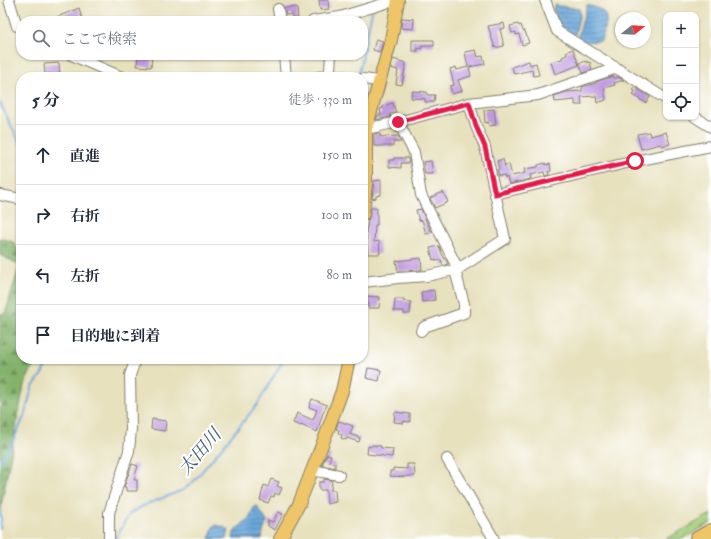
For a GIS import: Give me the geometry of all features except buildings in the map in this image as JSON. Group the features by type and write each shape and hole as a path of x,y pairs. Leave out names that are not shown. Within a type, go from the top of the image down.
{"highway":[{"path":"698,539 711,531"}],"main road":[{"path":"368,122 391,40 397,0"},
{"path":"280,539 299,504 342,391 348,364"}],"street":[{"path":"9,0 16,23"},
{"path":"347,16 397,0"},
{"path":"545,0 557,31 663,97"},
{"path":"278,9 279,16"},
{"path":"83,60 110,72"},
{"path":"284,60 286,72"},
{"path":"328,72 330,70 331,60"},
{"path":"368,129 469,103 538,95 617,68"},
{"path":"368,80 379,81"},
{"path":"368,281 427,276 456,269 505,239 485,147 476,126 469,103"},
{"path":"699,120 711,127"},
{"path":"398,122 414,152 421,195 456,269 464,304 464,313 424,327 421,331"},
{"path":"495,194 635,161 711,146"},
{"path":"0,194 16,197"},
{"path":"109,539 109,513 129,451 131,429 130,375 134,364"},
{"path":"446,459 494,539"},
{"path":"312,470 340,475"}],"green space":[{"path":"0,238 13,242 16,246 16,263 0,255"},
{"path":"16,278 16,364 34,364 24,385 0,512 0,314 5,314"},
{"path":"711,514 711,523 682,539 666,539"}],"water":[{"path":"555,5 579,9 580,14 574,38 560,28 553,9"},
{"path":"587,5 601,10 606,18 601,41 583,42 577,39"},
{"path":"256,505 267,521 262,539 233,539 234,532 250,517"},
{"path":"216,525 229,530 227,539 209,539 213,527"}],"waterway":[{"name":"太田川","path":"368,30 372,11"},
{"name":"太田川","path":"359,72 362,60"},
{"path":"0,103 16,135"},
{"path":"0,462 13,441 24,417 32,388 42,374 47,364"},
{"name":"太田川","path":"115,539 130,513 145,505 183,490 194,481 257,405 281,364"},
{"path":"0,510 0,528"}],"route":[{"path":"398,122 469,103 476,126 485,147 495,194 635,161"}]}
